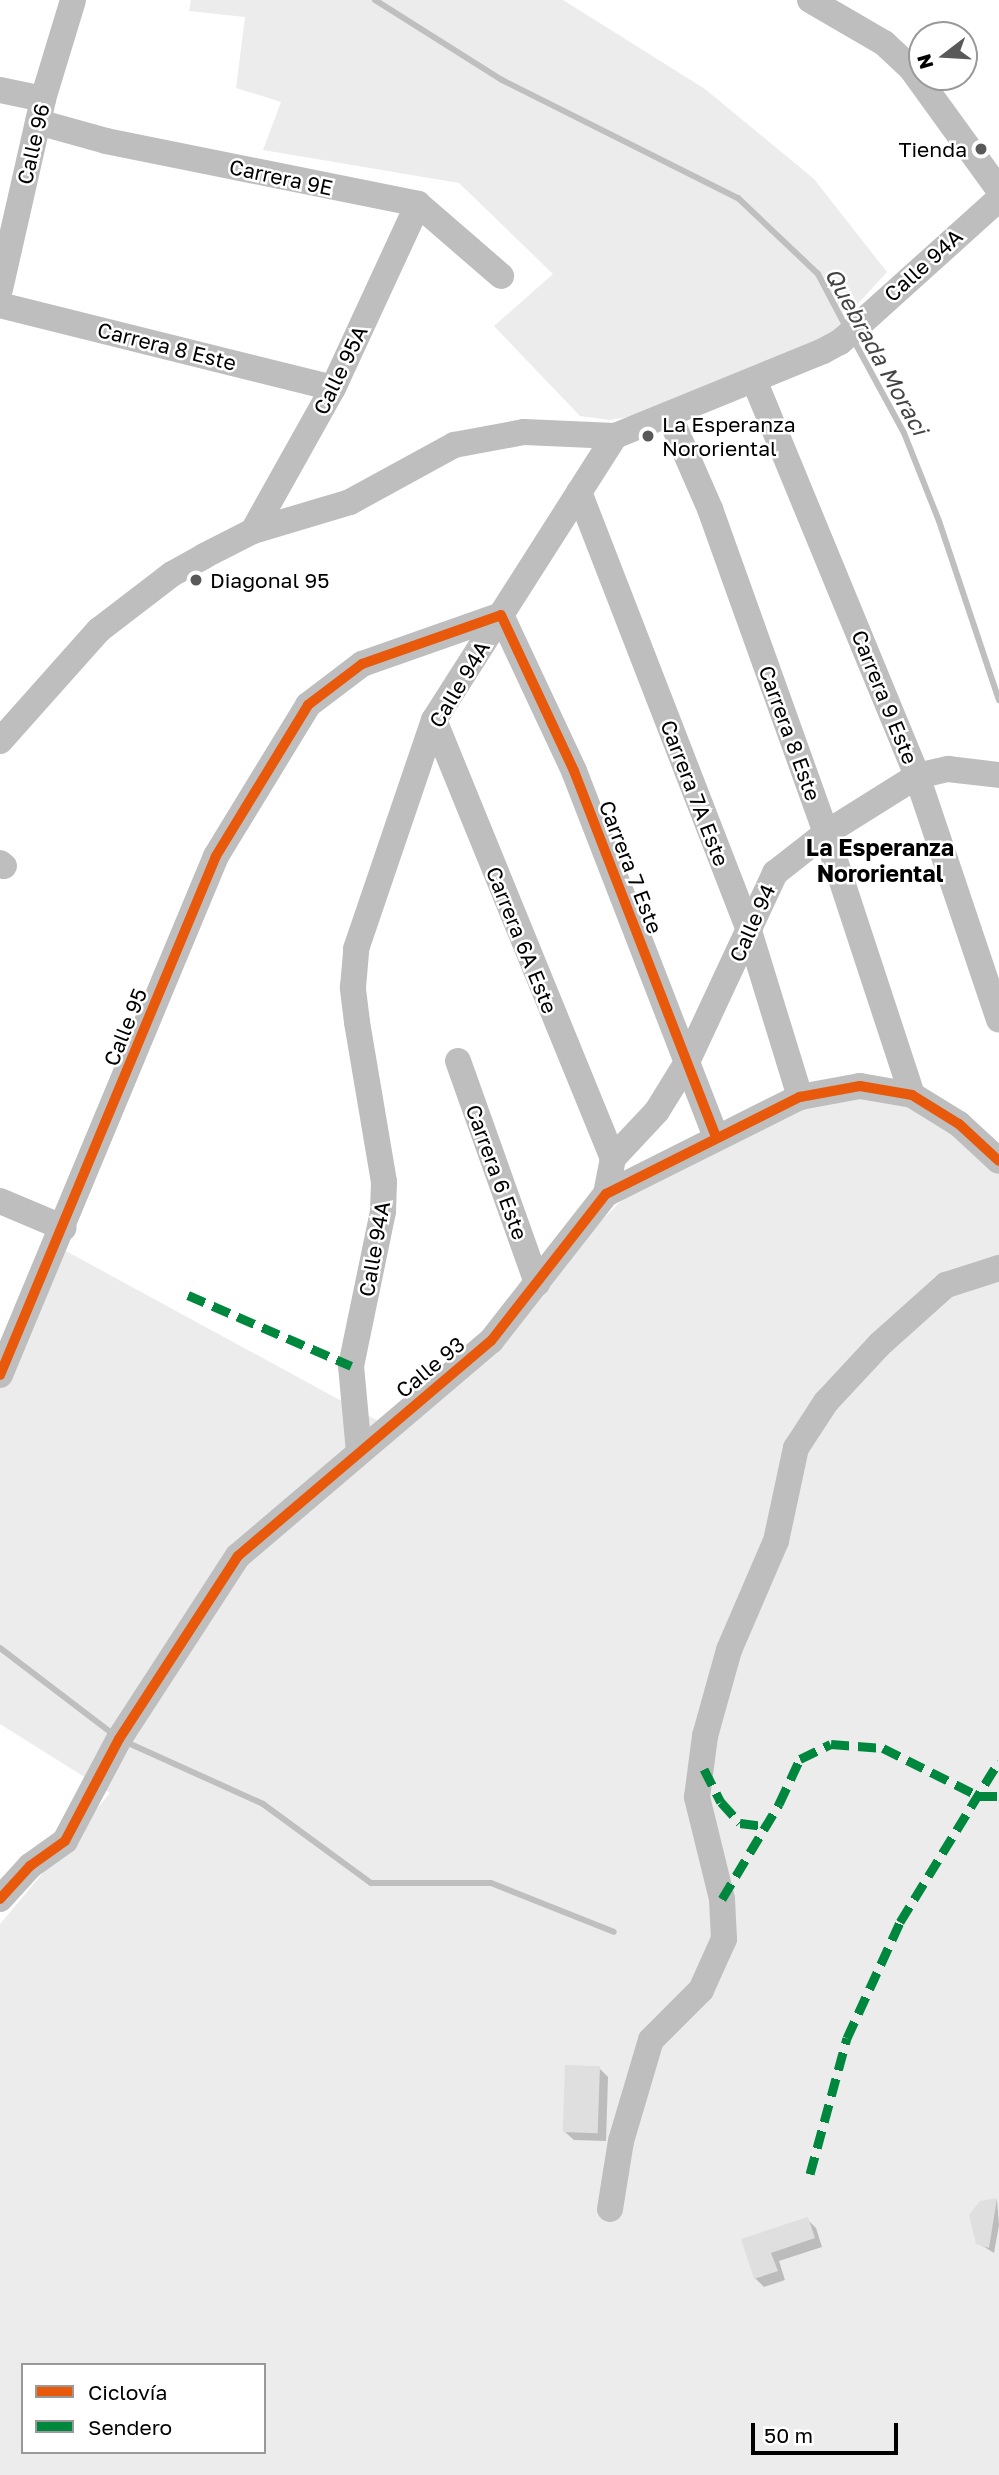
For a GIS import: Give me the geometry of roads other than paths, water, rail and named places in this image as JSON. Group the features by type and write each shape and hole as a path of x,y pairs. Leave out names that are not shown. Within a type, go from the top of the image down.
{"street":[{"name":"Calle 96","path":"0,289 40,110 73,0"},
{"path":"810,0 884,43 910,67 999,190"},
{"name":"Carrera 9E","path":"0,90 106,141 418,204 501,276"},
{"name":"Calle 94A","path":"359,1452 351,1366 383,1211 384,1182 356,1010 356,949 434,720 615,436 840,342 999,199"},
{"name":"Calle 95A","path":"253,531 333,388 418,204"},
{"name":"Carrera 8 Este","path":"0,305 333,388"},
{"name":"Carrera 9 Este","path":"754,380 917,776 999,1020"},
{"name":"Carrera 8 Este","path":"669,415 710,509 826,833 912,1095"},
{"path":"0,741 99,630 172,574 253,531 350,502 423,459 488,435 615,436"},
{"name":"Carrera 7A Este","path":"579,492 749,931 800,1097"},
{"name":"Calle 95","path":"0,1375 64,1228 216,856 308,705 362,664 501,615"},
{"name":"Carrera 7 Este","path":"501,615 574,771 716,1138"},
{"name":"Carrera 6A Este","path":"434,720 613,1158"},
{"name":"Calle 94","path":"613,1158 657,1111 686,1064 775,873 826,833 917,776 948,769 999,775"},
{"name":"Carrera 6 Este","path":"458,1061 537,1283"},
{"name":"Calle 93","path":"0,1899 30,1866 65,1841 119,1739 238,1556 491,1341 606,1194 800,1097 860,1086 912,1095 959,1124 999,1161"},
{"path":"606,1194 613,1158"},
{"path":"0,1201 64,1228"},
{"path":"610,2209 621,2140 651,2039 701,1990 724,1939 722,1899 697,1797 705,1736 729,1650 776,1541 796,1448 826,1402 917,1310 946,1285 999,1268"}],"waterway":[{"name":"Quebrada Moraci","path":"375,0 502,80 738,198 818,274 846,327"},
{"name":"Quebrada Moraci","path":"853,339 904,433 939,521 999,700"},
{"path":"0,1648 114,1735"},
{"path":"126,1742 263,1804 371,1883 491,1883 614,1932"}],"place":[{"name":"Tienda","path":"981,149"},
{"name":"La Esperanza Nororiental","path":"648,436"},
{"name":"Diagonal 95","path":"196,580"}],"district":[{"name":"La Esperanza Nororiental","path":"880,860"}]}
